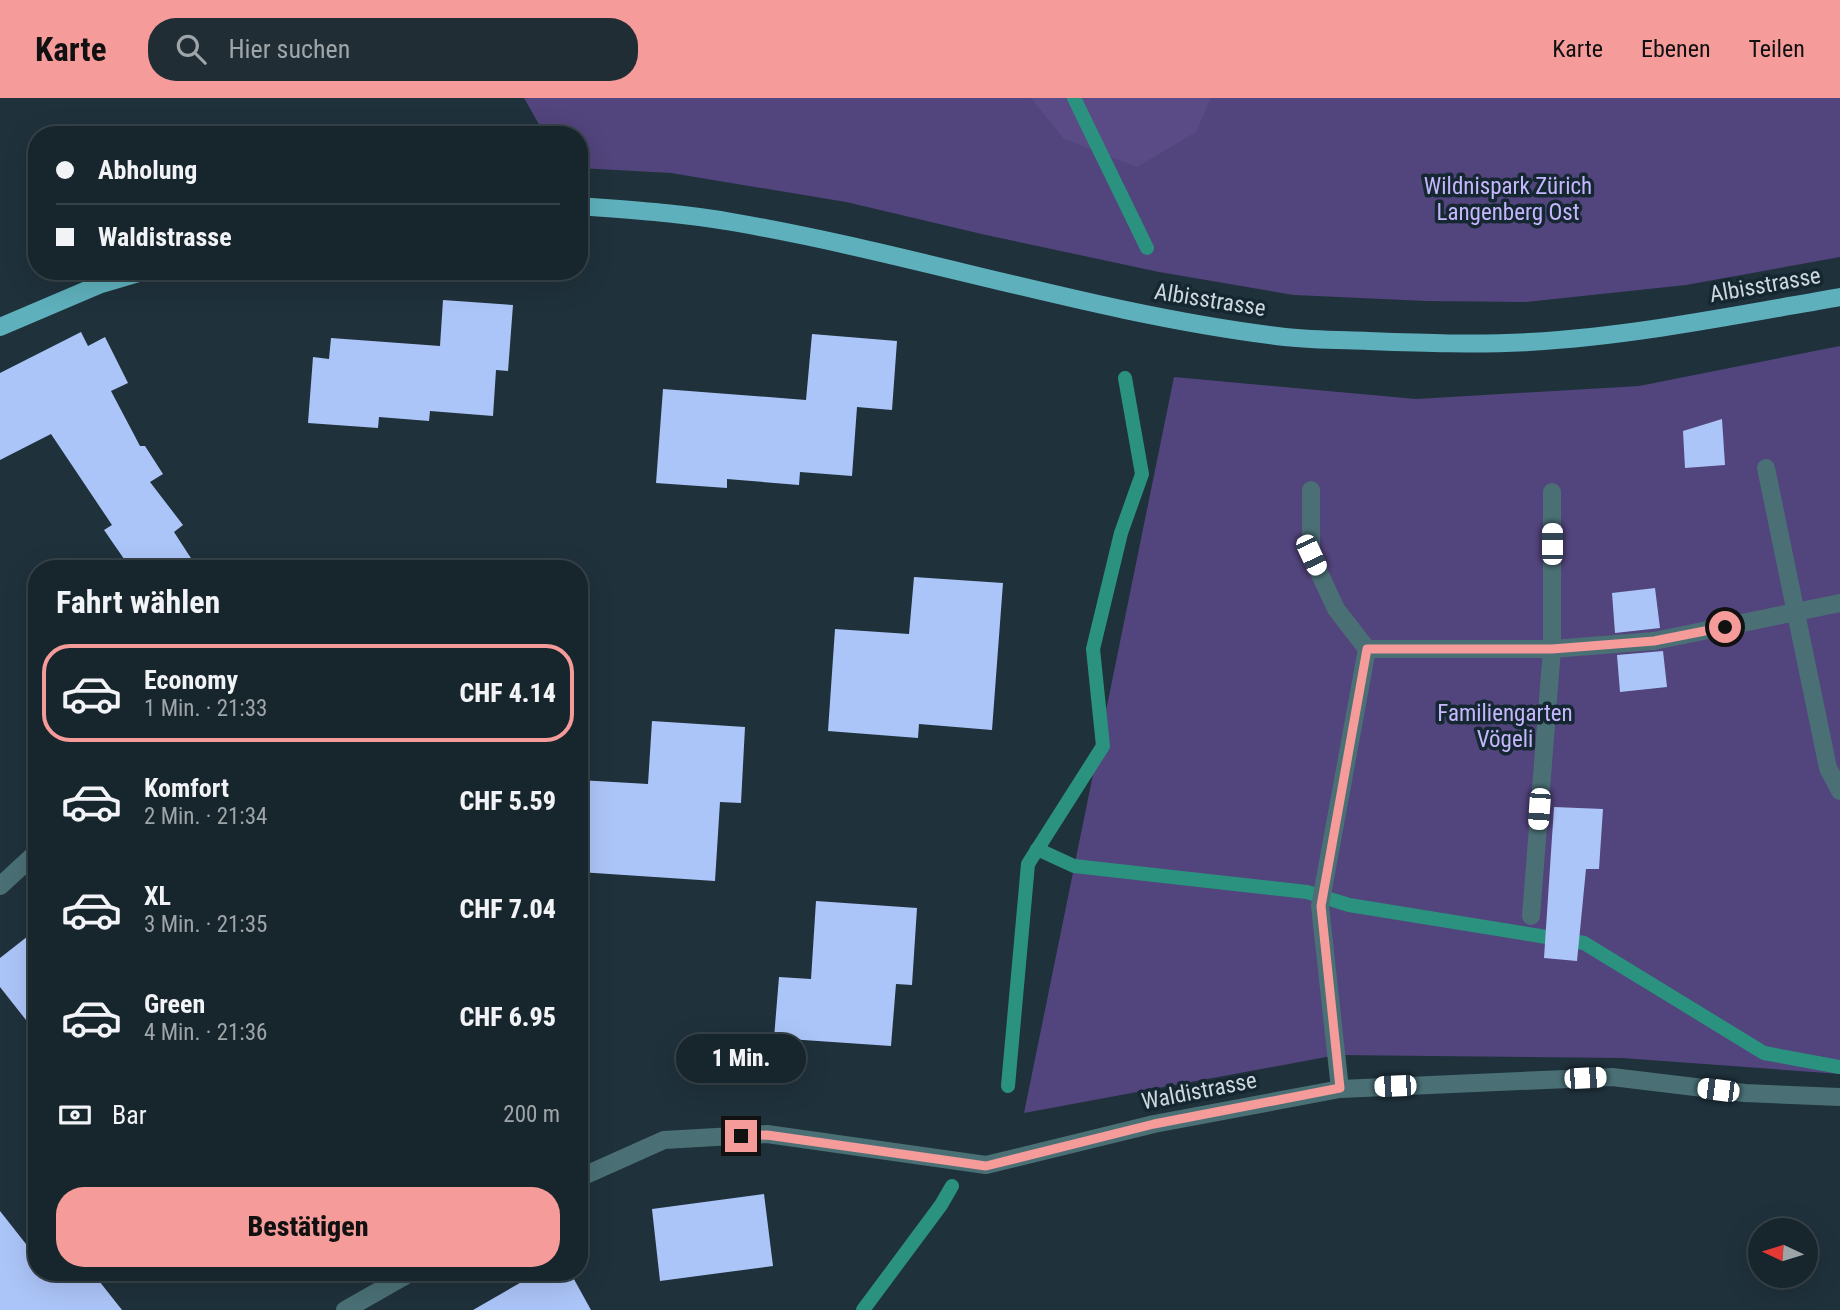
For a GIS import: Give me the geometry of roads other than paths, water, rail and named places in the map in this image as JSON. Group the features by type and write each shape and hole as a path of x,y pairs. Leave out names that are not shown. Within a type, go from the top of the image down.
{"main road":[{"name":"Albisstrasse","path":"588,207 730,221 1149,315 1287,337 1427,344 1529,342 1689,323 1840,297"},
{"path":"0,327 115,280"}],"street":[{"path":"1766,468 1828,768 1840,790"},
{"path":"1311,489 1311,555 1336,609 1367,649 1321,906 1340,1088"},
{"path":"1531,916 1552,649 1552,492"},
{"path":"1367,649 1552,649 1654,641 1840,603"},
{"path":"0,886 28,860"},
{"name":"Waldistrasse","path":"588,1174 664,1140 767,1135 986,1166 1154,1124 1340,1088 1612,1077 1745,1093 1840,1097"},
{"path":"345,1310 396,1281"}],"waterway":[{"path":"1074,98 1147,248"},
{"path":"1008,1086 1028,864 1103,746 1093,649 1121,533 1142,474 1125,378"},
{"path":"1037,849 1074,866 1307,892 1349,905 1584,943 1764,1053 1840,1067"},
{"path":"863,1310 941,1205 952,1186"}],"park label":[{"name":"Wildnispark Zürich Langenberg Ost","path":"1508,199"},
{"name":"Familiengarten Vögeli","path":"1505,726"}]}
